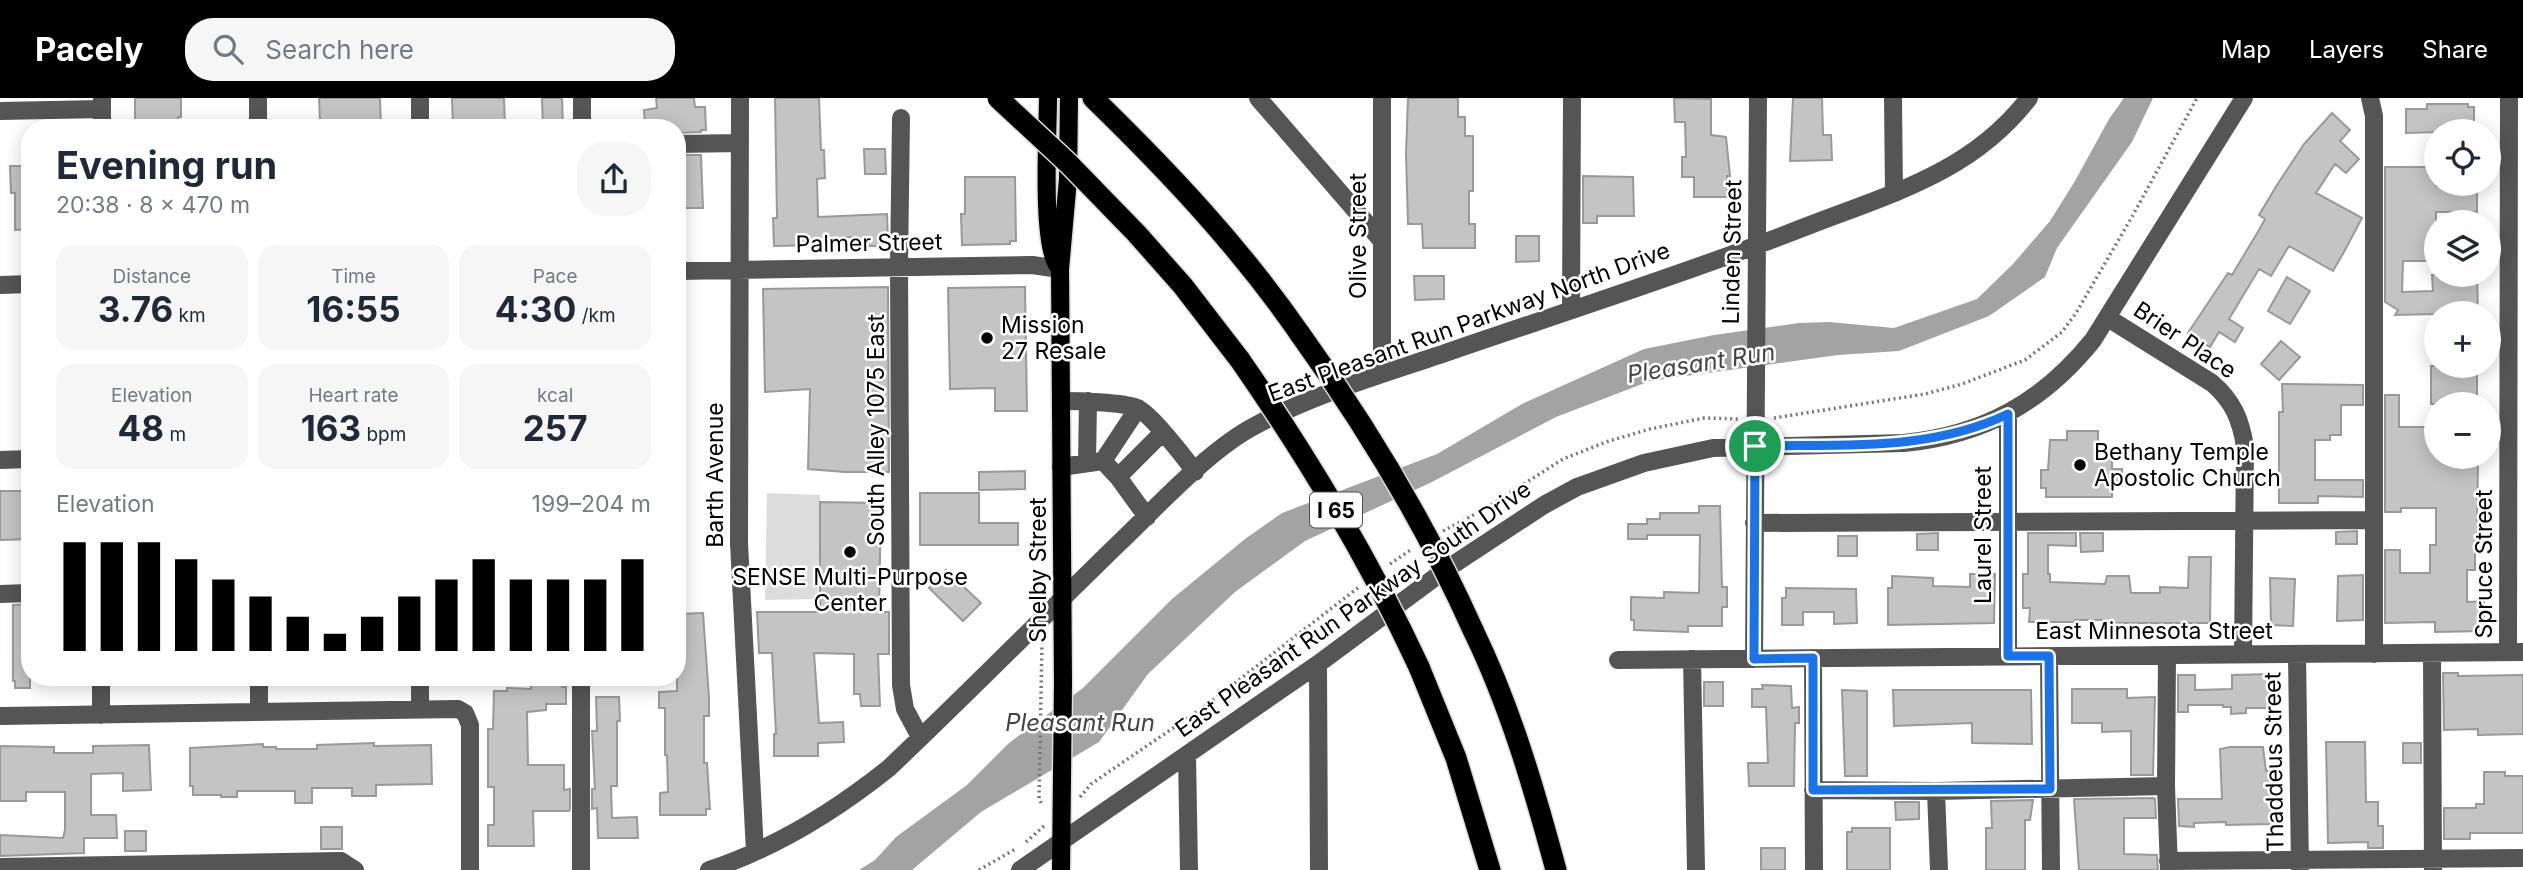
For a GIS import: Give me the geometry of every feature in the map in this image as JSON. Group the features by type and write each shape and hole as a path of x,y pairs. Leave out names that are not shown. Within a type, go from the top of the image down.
{"highway":[{"name":"I 65","path":"998,98 1068,163 1137,234 1205,313 1295,442 1356,542 1419,667 1456,758 1490,870"},
{"path":"1093,98 1171,174 1249,264 1352,409 1399,486 1437,555 1487,659 1525,762 1556,870"}],"main road":[{"name":"Shelby Street","path":"1048,98 1048,210 1051,251 1060,269"},
{"name":"Shelby Street","path":"1061,870 1063,683 1060,269 1068,179 1069,98"}],"street":[{"path":"258,98 258,119"},
{"path":"420,98 420,119"},
{"path":"582,98 582,119"},
{"name":"Barth Avenue","path":"740,98 739,543 755,852"},
{"path":"1258,98 1382,241"},
{"name":"Olive Street","path":"1382,98 1382,374"},
{"path":"1571,310 1572,98"},
{"name":"Linden Street","path":"1754,659 1758,98"},
{"path":"1893,98 1894,193"},
{"name":"East Pleasant Run Parkway North Drive","path":"709,870 755,852 817,820 847,801 889,768 1217,450 1262,422 1382,374 1757,246 1926,181 1957,164 1998,132 2016,106 2029,98"},
{"name":"East Pleasant Run Parkway South Drive","path":"1020,870 1318,664 1445,570 1544,505 1577,487 1618,471 1670,456 1723,447 1917,442 1947,436 2008,414 2035,398 2070,368 2093,340 2244,98"},
{"path":"2370,98 2374,116 2374,653"},
{"name":"Spruce Street","path":"2509,98 2516,272 2516,652"},
{"path":"0,111 102,112"},
{"name":"South Alley 1075 East","path":"901,118 901,685 905,709 920,737"},
{"path":"686,144 740,143"},
{"name":"Palmer Street","path":"686,271 1040,264 1060,269"},
{"path":"0,285 21,285"},
{"name":"Brier Place","path":"2108,318 2212,383 2230,400 2240,422 2245,447 2244,654"},
{"path":"1061,401 1088,401 1138,408 1163,432 1195,471"},
{"path":"1088,401 1095,462"},
{"path":"1095,462 1138,408"},
{"name":"Laurel Street","path":"2008,414 2008,656"},
{"path":"1118,477 1163,432"},
{"path":"0,460 21,459"},
{"path":"1061,467 1095,462 1118,477 1147,517"},
{"path":"1754,523 2374,520"},
{"path":"0,593 21,593"},
{"name":"East Minnesota Street","path":"1618,660 2516,652"},
{"path":"2432,653 2433,864"},
{"name":"Thaddeus Street","path":"2297,654 2300,865"},
{"path":"2167,655 2166,786 2169,866 2433,864 2523,858"},
{"path":"2049,656 2051,870"},
{"path":"1813,658 1814,870"},
{"path":"1692,659 1696,870"},
{"path":"1318,664 1319,870"},
{"path":"102,686 102,715"},
{"path":"259,686 259,712"},
{"path":"420,686 420,709"},
{"path":"581,686 581,870"},
{"path":"0,716 458,709 465,713 470,725 470,870"},
{"path":"1187,755 1189,870"},
{"path":"1813,790 1936,791 2166,786"},
{"path":"1936,791 1938,870"},
{"path":"0,867 341,862 355,870"}],"path":[{"path":"1039,798 1041,707"},
{"path":"979,870 1023,845 1050,820"}],"shaded area":[{"path":"767,493 820,495 818,599 765,600"}],"water":[{"name":"Pleasant Run","path":"2124,98 2153,98 2132,142 2057,248 2045,277 1989,316 1899,351 1838,355 1650,381 1556,417 1432,482 1305,541 1235,592 1148,674 1099,742 981,812 912,870 859,870 875,860 896,837 967,785 1009,743 1083,688 1172,599 1245,539 1282,513 1437,454 1522,404 1644,349 1714,335 1799,323 1829,322 1894,328 1977,299 2013,264 2050,221"}],"building":[{"path":"135,98 181,98 181,117 178,119 135,119"},
{"path":"319,98 380,98 381,119 320,119"},
{"path":"452,98 504,98 505,119 453,119"},
{"path":"542,98 562,98 563,119 543,119"},
{"path":"656,98 694,98 695,107 705,107 706,130 686,133 686,119 644,119 644,110 657,108"},
{"path":"775,98 819,98 825,178 817,179 818,217 887,214 888,241 881,241 881,246 858,246 858,237 824,238 824,245 774,246 773,218 777,218"},
{"path":"1408,98 1458,98 1458,117 1465,117 1465,136 1473,136 1473,191 1469,191 1469,224 1475,224 1475,248 1423,248 1422,224 1408,224"},
{"path":"1674,98 1711,99 1711,135 1726,137 1730,176 1727,176 1727,197 1694,197 1694,177 1682,177 1682,157 1686,157 1685,122 1675,122"},
{"path":"1793,98 1822,98 1823,135 1831,135 1832,160 1790,161"},
{"path":"2427,104 2468,104 2468,107 2474,107 2474,119 2424,119 2424,132 2406,133 2406,109 2427,109"},
{"path":"2332,113 2350,130 2340,141 2359,159 2346,173 2335,164 2316,193 2362,218 2333,271 2289,246 2271,276 2259,269 2229,319 2243,328 2235,342 2219,332 2210,347 2188,333 2228,273 2232,275 2265,219 2259,215 2277,185 2304,144"},
{"path":"864,149 885,149 886,174 865,174"},
{"path":"686,155 701,155 703,208 686,208"},
{"path":"10,166 21,166 21,230 15,230 15,193 11,193"},
{"path":"2385,167 2424,167 2424,196 2477,196 2477,210 2424,210 2424,261 2403,261 2402,292 2433,291 2433,287 2477,287 2478,301 2424,301 2424,314 2395,315 2398,310 2385,302"},
{"path":"1583,176 1633,177 1634,216 1597,216 1597,223 1583,223"},
{"path":"965,177 1015,177 1016,241 1010,241 1010,244 962,245 961,214 965,214"},
{"path":"1516,236 1539,236 1539,261 1516,262"},
{"path":"1414,276 1444,276 1444,299 1415,300"},
{"path":"2287,277 2310,291 2290,324 2268,311"},
{"path":"888,287 889,472 808,469 810,389 765,392 763,289"},
{"name":"Mission 27 Resale","path":"1025,287 1027,411 995,411 995,388 950,389 948,288"},
{"path":"2281,341 2300,357 2279,380 2261,364"},
{"path":"2431,378 2477,378 2477,392 2431,392"},
{"path":"2282,384 2363,385 2363,405 2341,405 2341,435 2330,435 2330,440 2315,440 2315,480 2363,480 2363,497 2318,496 2318,503 2279,503 2279,412 2283,412"},
{"path":"2385,395 2399,395 2399,427 2424,427 2424,469 2478,469 2475,570 2467,570 2467,602 2484,601 2484,631 2435,632 2435,622 2385,623 2385,550 2400,550 2400,573 2430,573 2430,545 2436,545 2436,508 2401,508 2401,512 2385,512"},
{"name":"Bethany Temple Apostolic Church","path":"2067,431 2098,431 2098,459 2112,459 2112,469 2122,469 2122,486 2112,486 2112,497 2046,497 2046,488 2041,488 2041,470 2048,470 2050,440 2067,440"},
{"path":"1025,471 1025,489 979,490 979,472"},
{"path":"0,491 21,491 21,539 0,540"},
{"path":"920,493 979,493 979,523 1018,523 1018,545 920,545"},
{"path":"820,502 881,503 879,612 889,612 889,654 878,654 880,706 861,706 860,694 854,694 854,654 814,653 819,723 843,722 844,742 818,743 818,756 774,756 776,734 772,653 759,653 757,612 820,612"},
{"path":"1699,506 1720,506 1722,587 1727,587 1727,607 1722,607 1722,626 1688,626 1688,632 1634,630 1631,597 1664,598 1664,592 1699,593 1700,535 1647,535 1647,539 1628,539 1628,524 1647,524 1647,519 1660,519 1660,513 1699,513"},
{"path":"2357,531 2357,544 2336,544 2336,532"},
{"path":"1938,533 1938,550 1917,550 1917,534"},
{"path":"2028,533 2076,533 2076,546 2048,545 2050,582 2105,584 2107,576 2129,576 2131,593 2160,593 2160,587 2188,588 2189,557 2211,557 2210,623 2104,623 2104,620 2029,622 2030,608 2023,608 2023,574 2028,574"},
{"path":"2080,533 2103,533 2103,551 2081,552"},
{"path":"1838,536 1857,536 1857,556 1838,556"},
{"path":"946,570 981,603 963,621 929,588"},
{"path":"1970,574 1995,574 1994,623 1888,625 1888,588 1892,588 1892,576 1933,578 1933,586 1970,587"},
{"path":"2363,575 2363,620 2337,621 2338,576"},
{"path":"2270,578 2295,579 2293,626 2271,625"},
{"path":"1786,588 1856,589 1857,623 1834,624 1834,612 1803,612 1803,625 1782,625 1782,598 1786,598"},
{"path":"13,605 21,605 21,686 30,688 15,688 13,681"},
{"path":"703,613 709,698 709,716 704,716 704,763 707,763 710,809 706,809 706,815 660,815 660,793 668,792 665,708 659,708 659,692 677,691 677,686 686,686 686,614"},
{"path":"2443,673 2458,673 2458,676 2523,675 2523,734 2478,735 2478,729 2444,730"},
{"path":"2270,674 2271,708 2246,708 2246,713 2231,714 2231,707 2223,705 2188,705 2188,712 2178,712 2178,675 2195,675 2195,690 2232,689 2232,675"},
{"path":"1704,682 1723,682 1723,706 1704,706"},
{"path":"1762,685 1791,686 1792,708 1799,707 1799,723 1795,723 1794,786 1749,786 1748,763 1768,763 1766,707 1752,707 1752,689 1763,689"},
{"path":"531,686 566,687 566,704 546,704 546,710 527,712 528,765 564,765 564,790 570,789 570,809 533,811 534,846 488,846 488,825 494,825 494,787 488,787 488,729 493,729 494,691 507,691 507,688 531,689"},
{"path":"2072,689 2127,689 2127,698 2155,697 2153,775 2131,775 2131,731 2102,732 2102,723 2072,723"},
{"path":"1842,690 1867,691 1867,776 1845,776"},
{"path":"1893,690 2031,690 2032,744 1972,743 1972,723 1894,726"},
{"path":"596,697 619,697 617,786 611,786 612,818 637,817 638,838 598,838 597,808 592,809 592,789 595,789 592,731 597,731"},
{"path":"2326,742 2365,742 2366,802 2378,802 2378,826 2383,826 2383,848 2368,848 2368,842 2328,843"},
{"path":"374,743 374,746 431,745 432,784 376,785 376,796 352,796 352,788 312,788 312,803 295,803 295,791 237,791 237,797 221,797 193,795 193,786 190,786 190,748 263,744 263,747 276,749 317,749 317,745"},
{"path":"2403,743 2421,743 2421,763 2403,763"},
{"path":"149,745 151,790 123,791 123,773 91,774 91,815 116,815 117,838 84,838 84,853 0,856 0,835 63,838 65,792 26,792 26,801 0,801 0,746 54,747 54,753 93,753 93,746"},
{"path":"2263,747 2266,771 2270,771 2271,824 2226,825 2226,822 2194,823 2194,827 2179,826 2178,799 2222,799 2220,749"},
{"path":"2484,772 2505,772 2505,776 2523,776 2523,833 2470,833 2470,839 2444,839 2444,808 2476,808 2476,804 2484,804"},
{"path":"2153,798 2156,818 2124,818 2124,854 2157,855 2158,870 2079,870 2074,799"},
{"path":"2033,800 2030,820 2025,820 2025,870 1986,870 1986,828 1992,828 1991,801"},
{"path":"1895,802 1919,802 1919,819 1896,820"},
{"path":"321,827 342,827 342,849 321,849"},
{"path":"1852,828 1890,828 1890,870 1847,870 1847,832 1852,832"},
{"path":"125,831 146,831 146,851 125,851"},
{"path":"1761,848 1785,848 1785,870 1761,870"}],"place":[{"name":"Mission 27 Resale","path":"987,338"},
{"name":"Bethany Temple Apostolic Church","path":"2080,465"},
{"name":"SENSE Multi-Purpose Center","path":"850,552"}],"route":[{"path":"2008,414 2008,656 2049,656 2050,789 1813,790 1813,658 1754,659 1755,446 1917,442 1947,436 2008,414"}]}
